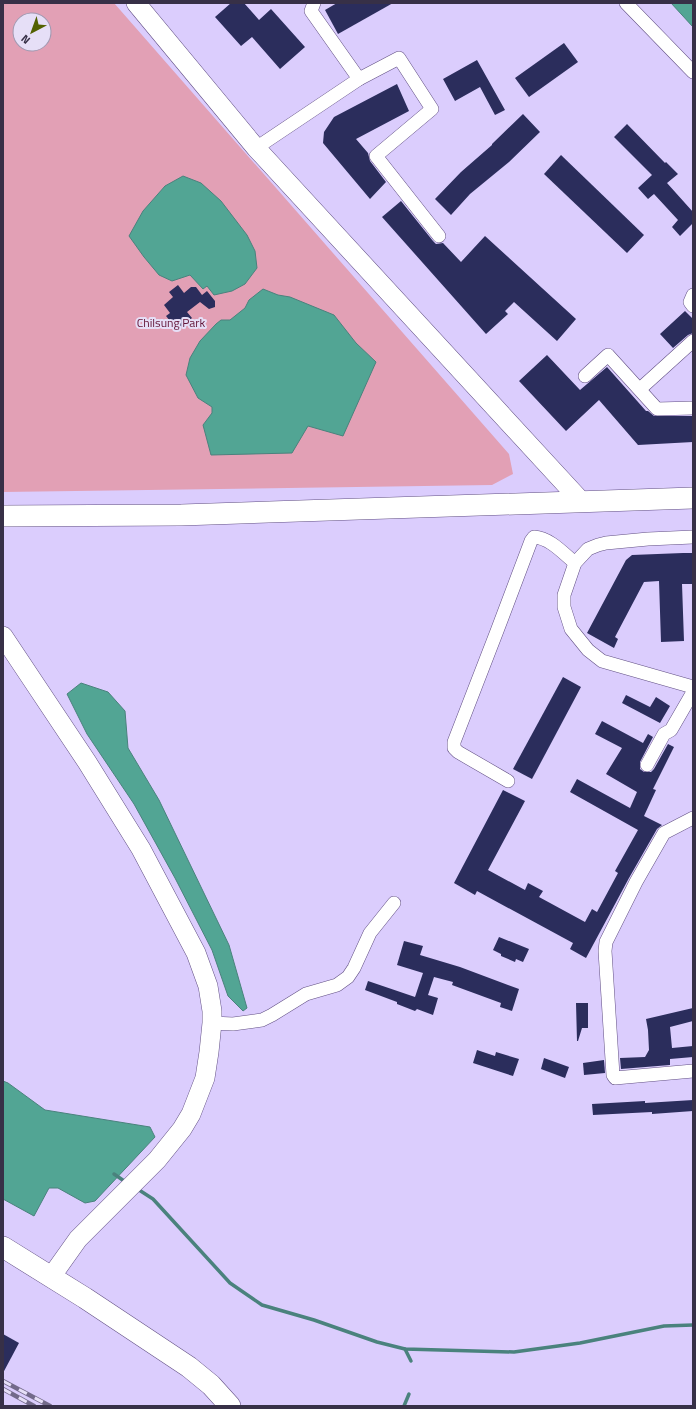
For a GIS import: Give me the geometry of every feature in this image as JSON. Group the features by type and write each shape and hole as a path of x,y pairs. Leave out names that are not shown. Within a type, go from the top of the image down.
{"main road":[{"path":"3,516 181,515 693,498"},
{"path":"3,1247 86,1298 189,1367 211,1385 230,1406"}],"street":[{"path":"136,3 256,148 581,501"},
{"path":"314,3 310,11 359,79"},
{"path":"626,3 693,72"},
{"path":"256,148 359,79 399,58 432,110 376,156 439,236"},
{"path":"693,295 690,302 693,306"},
{"path":"640,389 693,341"},
{"path":"585,376 608,354 657,409 693,408"},
{"path":"693,537 648,539 598,544 588,549 575,563 564,594 564,607 571,629 588,650 602,661 693,687"},
{"path":"508,781 458,752 454,748 454,742 531,541 534,538 547,540 575,563"},
{"path":"3,636 87,762 141,849 196,953 208,986 212,1011 212,1023 205,1078 191,1114 182,1129 157,1160 130,1185 78,1239 51,1277"},
{"path":"647,765 664,734 671,730 693,692"},
{"path":"693,818 664,833 636,882 606,942 605,951 613,1075 615,1078 693,1071"},
{"path":"212,1023 233,1024 262,1020 306,994 337,985 348,977 354,968 370,932 394,904"}],"green space":[{"name":"Chilsung Park","path":"3,3 114,3 509,454 513,474 492,485 3,492"}],"shaded area":[{"path":"671,3 693,3 693,27"},
{"path":"183,176 201,183 221,201 247,235 255,251 257,268 245,284 232,291 214,295 207,286 203,289 190,275 172,281 159,275 129,236 143,211 165,186"},
{"path":"263,289 278,295 290,297 334,315 356,343 376,362 343,436 308,426 292,453 211,455 203,425 212,413 212,407 198,398 186,375 190,358 200,341 216,324 221,320 230,320 245,308 249,300"},
{"path":"81,683 108,692 125,711 128,748 159,800 229,945 247,1008 243,1011 228,996 212,950 175,878 134,804 87,734 67,694"},
{"path":"3,1081 45,1110 150,1127 155,1137 95,1201 85,1203 58,1188 49,1188 34,1216 3,1199"}],"building":[{"path":"231,3 244,3 259,20 271,9 305,47 280,69 252,37 241,46 215,17"},
{"path":"337,3 393,3 338,34 325,10"},
{"path":"564,43 578,62 529,97 515,78"},
{"path":"477,60 505,110 495,115 480,87 455,101 443,79"},
{"path":"397,84 409,111 356,139 368,153 370,161 386,182 370,199 323,143 324,132 334,117"},
{"path":"523,114 540,132 509,162 470,194 451,215 435,199 461,172 492,145"},
{"path":"627,124 665,163 666,162 678,174 667,183 693,212 693,223 680,236 672,227 678,220 654,194 648,199 638,188 652,175 614,137"},
{"path":"561,155 644,235 627,253 544,174"},
{"path":"401,201 433,241 436,244 443,243 461,262 485,236 576,319 557,341 514,302 505,311 508,314 486,334 382,217"},
{"path":"178,285 184,293 191,287 196,287 202,295 207,291 215,301 215,307 209,309 200,302 187,312 192,318 177,330 166,316 170,313 164,305 173,297 169,292"},
{"path":"685,311 693,319 693,333 688,335 673,348 660,334"},
{"path":"547,355 580,390 607,367 646,411 654,416 693,416 693,442 638,445 599,400 566,431 519,381"},
{"path":"693,553 693,584 682,584 684,641 661,642 659,581 644,582 615,637 618,639 614,648 587,633 626,560 632,555"},
{"path":"563,677 581,687 532,779 513,769"},
{"path":"626,695 650,707 656,697 670,706 660,723 622,703"},
{"path":"602,721 643,743 648,734 653,737 640,762 640,769 644,772 651,772 654,769 668,744 674,747 653,789 656,790 644,816 662,825 657,829 629,878 586,958 570,949 573,943 477,891 475,895 454,883 503,790 525,801 488,870 525,890 528,883 543,891 539,897 585,922 592,909 597,912 618,873 615,871 638,830 570,792 577,779 630,808 637,792 606,774 622,748 595,734"},
{"path":"499,937 529,949 523,962 516,959 515,962 501,956 501,954 493,950"},
{"path":"404,941 423,946 420,955 460,967 519,989 512,1011 500,1007 501,1003 452,985 453,982 434,977 428,995 438,998 433,1015 417,1009 415,1011 397,1004 397,1002 365,990 368,981 415,997 423,973 397,965"},
{"path":"576,1003 588,1003 588,1028 582,1028 578,1041 577,1041"},
{"path":"693,1008 693,1021 670,1027 672,1048 693,1046 693,1057 670,1059 670,1065 621,1069 620,1058 645,1057 649,1050 646,1019"},
{"path":"477,1050 495,1056 496,1052 519,1059 513,1076 473,1063"},
{"path":"544,1058 569,1067 565,1078 541,1069"},
{"path":"604,1060 605,1073 584,1075 583,1063"},
{"path":"693,1100 693,1111 652,1114 652,1112 593,1115 592,1104"},
{"path":"3,1334 19,1343 3,1373"}],"waterway":[{"path":"114,1174 127,1183"},
{"path":"136,1188 153,1199 230,1283 262,1305 314,1320 377,1342 405,1349 514,1352 580,1343 664,1326 693,1325"},
{"path":"405,1349 411,1361"},
{"path":"404,1406 409,1394"}],"railway":[{"path":"3,1381 50,1406"},
{"path":"3,1389 34,1406"}]}
